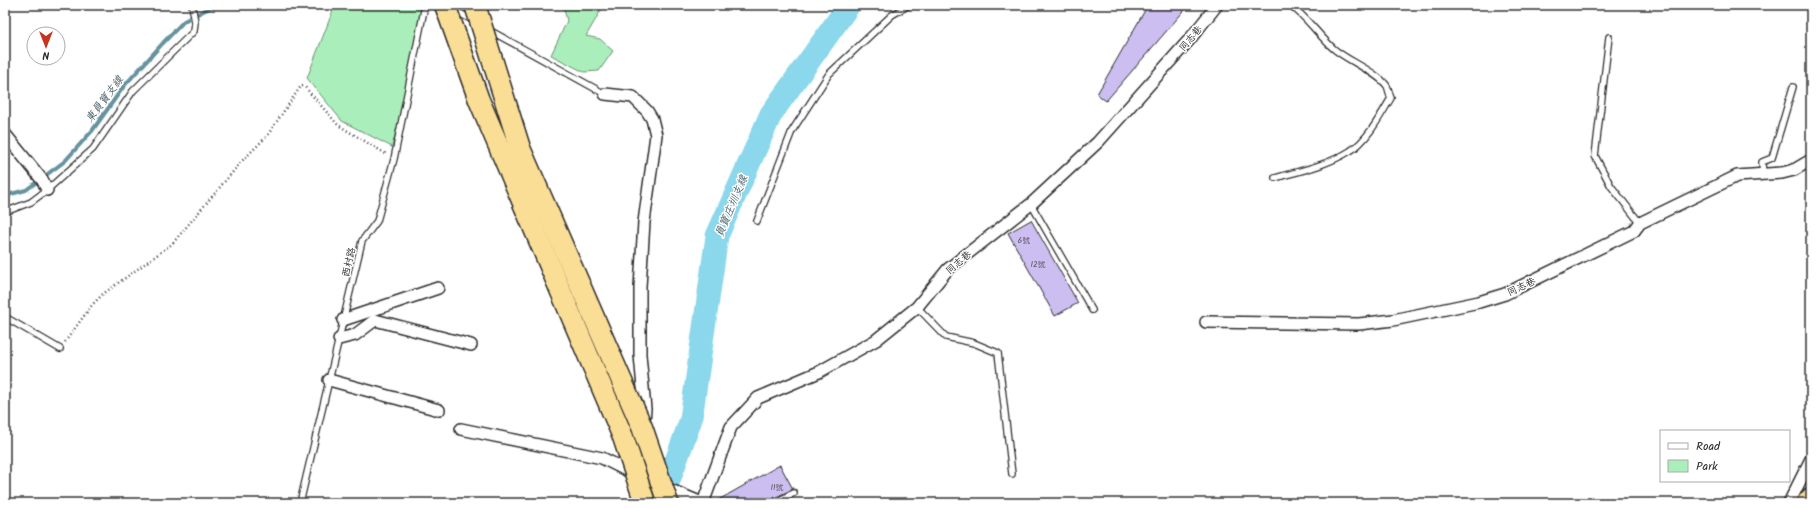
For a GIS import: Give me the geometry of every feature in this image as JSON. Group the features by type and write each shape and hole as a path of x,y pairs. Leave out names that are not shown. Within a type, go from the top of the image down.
{"highway":[{"path":"445,5 479,100 623,437 645,503"},
{"path":"475,5 520,148 642,427 668,503"},
{"path":"1807,503 1811,498"}],"street":[{"name":"同志巷","path":"703,503 731,426 758,398 819,372 876,340 918,306 948,269 1031,204 1098,142 1190,39 1217,5"},
{"path":"606,94 633,97 648,111 652,119 656,135 644,222 640,287 640,355 645,410 642,478"},
{"path":"5,134 43,181 47,190"},
{"name":"同志巷","path":"1206,322 1359,324 1393,320 1479,302 1505,294 1634,232 1640,223 1738,176 1763,176 1794,170 1811,160"},
{"path":"343,320 438,288"},
{"path":"339,339 355,335 375,320 471,345"},
{"path":"329,380 439,410"},
{"path":"461,429 602,458 642,478 703,503"},
{"path":"1789,503 1811,459"}],"lane":[{"name":"西村路","path":"300,503 362,241 377,221 394,159 425,5"},
{"path":"445,5 606,94"},
{"path":"757,221 792,131 828,74 892,15 909,5"},
{"path":"1275,178 1317,166 1351,151 1376,125 1390,98 1387,87 1380,79 1349,61 1333,48 1298,11 1290,5"},
{"path":"5,212 31,202 47,190 93,149 133,91 194,30 195,22 193,7"},
{"path":"1609,37 1595,156 1611,186 1640,223"},
{"path":"1763,176 1762,162 1772,158 1793,87"},
{"path":"1031,204 1092,310"},
{"path":"918,306 946,337 974,343 998,353 1012,474"},
{"path":"5,317 60,349"},
{"path":"774,503 794,493"}],"path":[{"path":"60,349 92,305 103,294 172,244 242,161 267,136 300,86 304,86 338,125 394,159"}],"green space":[{"path":"335,5 428,5 392,147 342,121 307,78"},
{"path":"563,5 604,5 586,36 600,39 613,51 599,71 584,72 551,55 567,21"}],"building":[{"path":"1148,5 1189,5 1106,101 1097,94"},
{"path":"1031,220 1078,303 1055,316 1008,233"},
{"path":"780,465 793,489 772,499 770,503 713,503"}],"waterway":[{"name":"東員寶支線","path":"5,199 11,194 26,190 65,161 92,131 124,86 184,21 215,5"},
{"name":"員寶庄圳支線","path":"661,503 691,419 717,236 771,114 849,5"}]}
